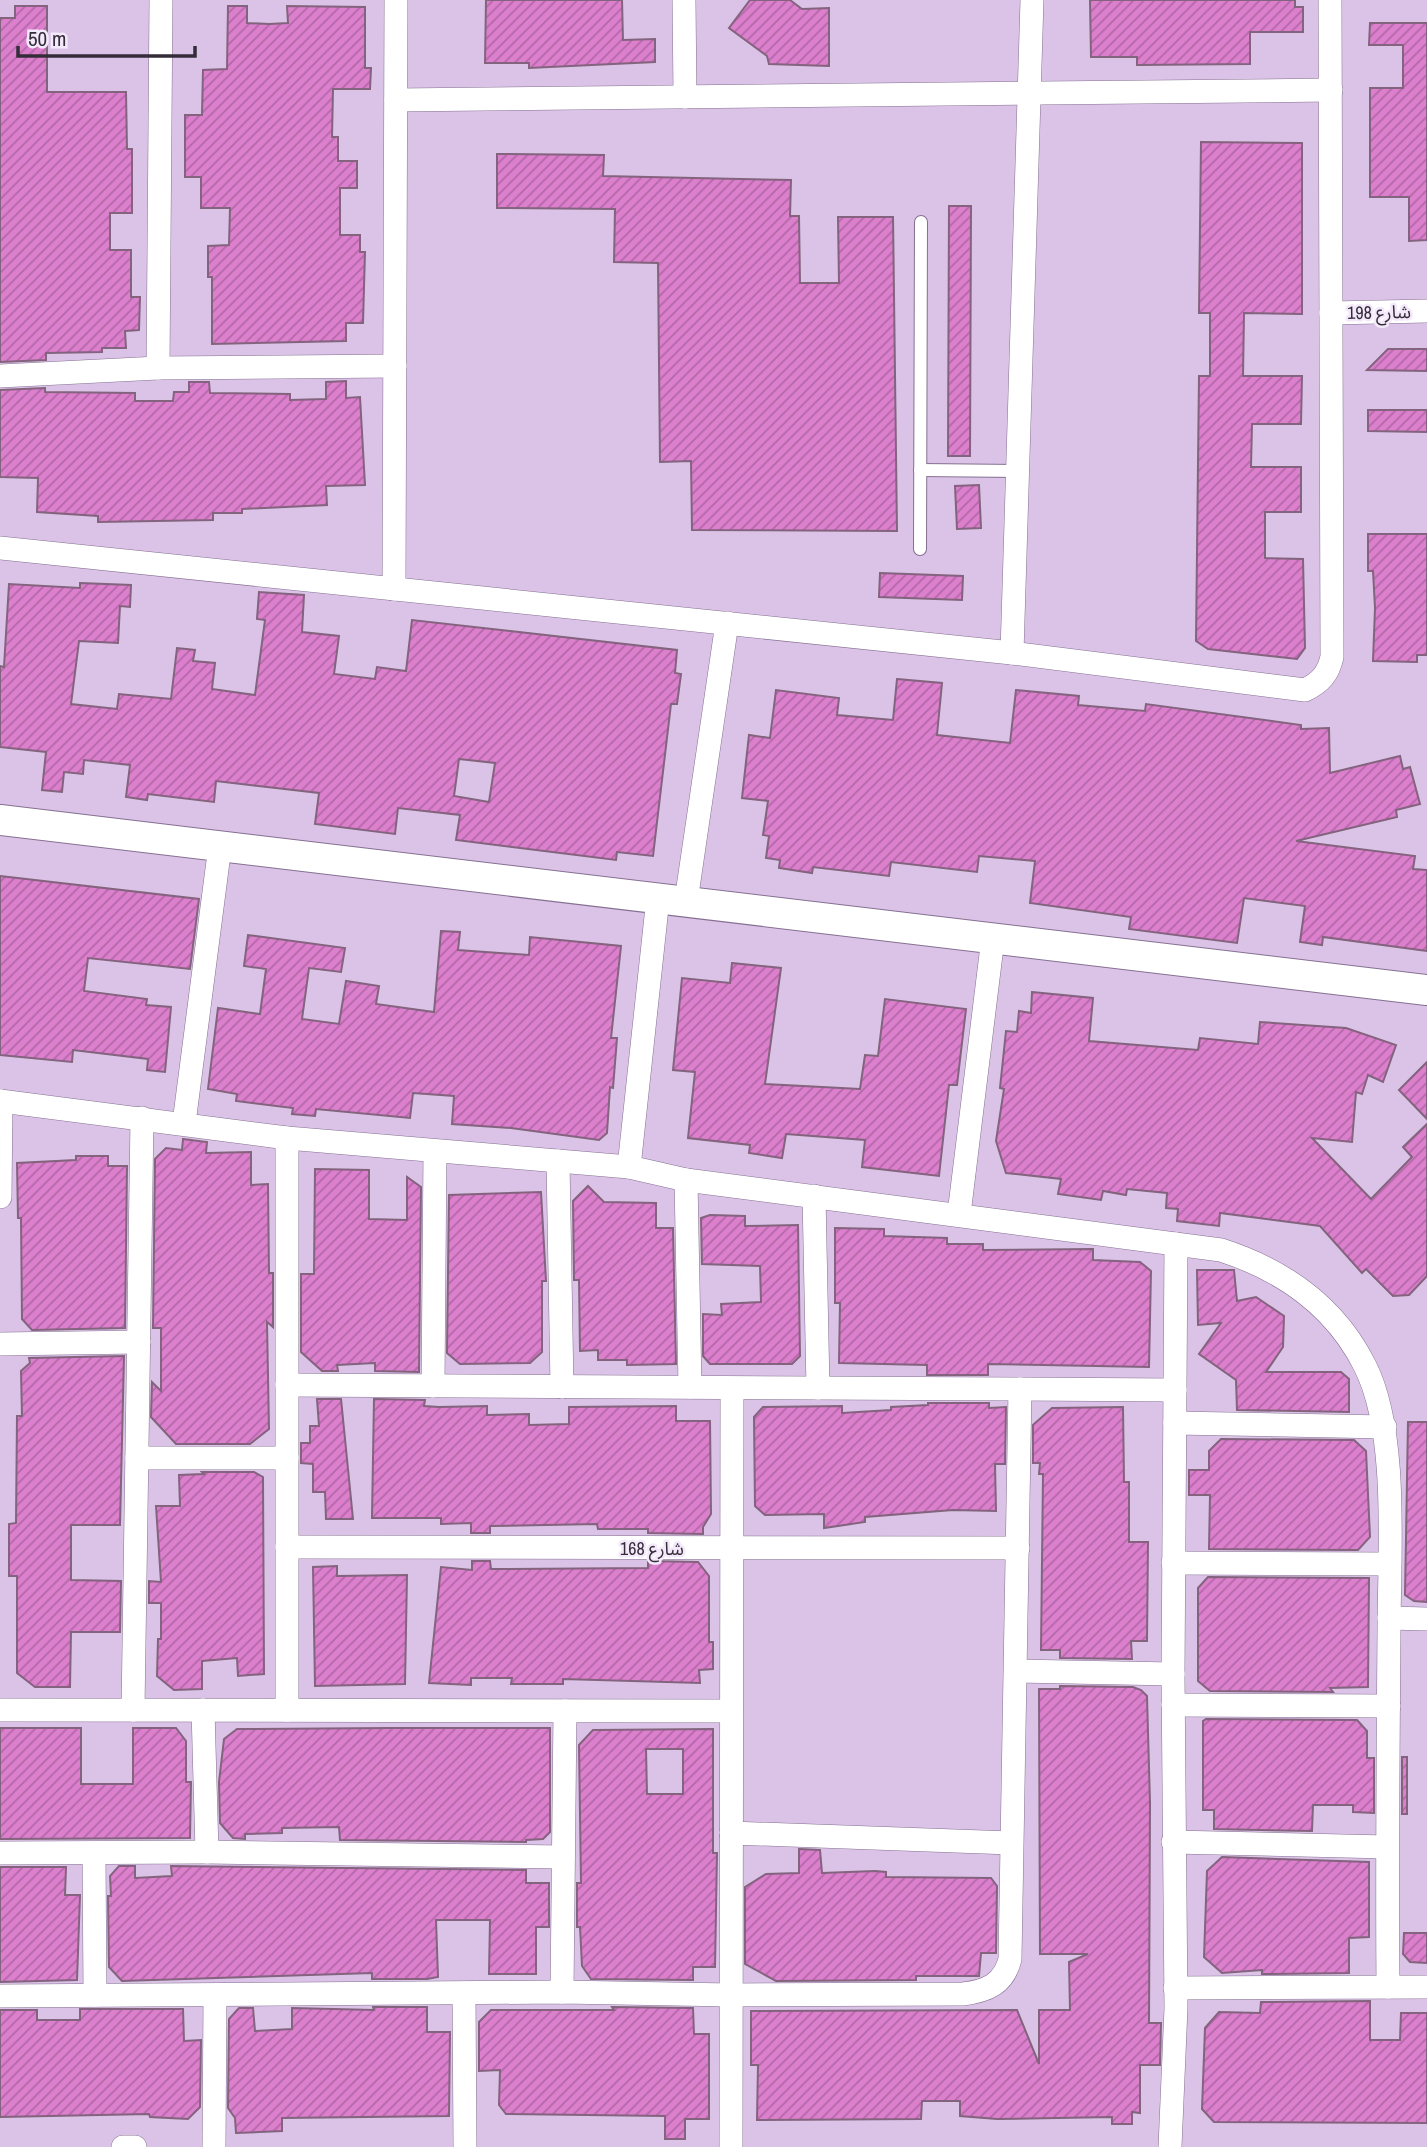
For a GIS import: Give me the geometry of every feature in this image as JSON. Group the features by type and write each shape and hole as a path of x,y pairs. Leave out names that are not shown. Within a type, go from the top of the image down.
{"street":[{"path":"158,368 161,0"},
{"path":"394,589 396,0"},
{"path":"684,0 685,97"},
{"path":"1012,653 1032,0"},
{"path":"0,548 1012,653 1289,691 1305,690 1318,683 1328,672 1332,657 1330,0"},
{"path":"396,100 1331,90"},
{"name":"شارع 198","path":"1331,313 1427,311"},
{"path":"0,376 158,368 395,366"},
{"path":"629,1167 672,900 727,623"},
{"path":"0,820 1427,990"},
{"path":"184,1123 220,846"},
{"path":"959,1214 993,938"},
{"path":"0,1197 0,1101 287,1138 629,1167 686,1180 1221,1250 1251,1260 1306,1292 1350,1339 1365,1367 1385,1427 1389,1564 1388,1987"},
{"path":"133,1710 142,1118"},
{"path":"287,1138 287,1710"},
{"path":"433,1386 435,1151"},
{"path":"558,1161 562,1387"},
{"path":"686,1180 690,1387"},
{"path":"814,1196 818,1388"},
{"path":"1170,2147 1175,1987 1173,1563 1176,1244"},
{"path":"0,1344 139,1342"},
{"path":"287,1385 1175,1390"},
{"path":"731,2147 732,1388"},
{"path":"0,1996 562,1992 731,1995 963,1994 989,1989 1007,1970 1010,1959 1020,1390"},
{"path":"1175,1423 1385,1427"},
{"path":"137,1458 287,1458"},
{"name":"شارع 168","path":"287,1547 1018,1548"},
{"path":"1173,1563 1389,1564"},
{"path":"1389,1618 1427,1619"},
{"path":"1016,1671 1173,1674"},
{"path":"1173,1705 1389,1706"},
{"path":"0,1710 731,1711"},
{"path":"203,1710 207,1852"},
{"path":"562,1992 565,1711"},
{"path":"731,1833 1011,1843"},
{"path":"1173,1842 1387,1847"},
{"path":"0,1853 207,1852 563,1857"},
{"path":"94,1853 95,1995"},
{"path":"1175,1987 1427,1987"},
{"path":"464,1993 465,2147"},
{"path":"214,2147 215,1996"},
{"path":"126,2147 135,2147"}],"lane":[{"path":"920,549 921,222"},
{"path":"920,470 1018,471"}],"building":[{"path":"486,0 622,0 623,40 655,39 655,62 529,68 529,63 485,63"},
{"path":"750,0 790,0 802,9 829,8 829,66 769,64 767,56 729,28"},
{"path":"1090,0 1295,0 1295,7 1303,7 1303,32 1250,32 1250,64 1137,65 1137,57 1091,57"},
{"path":"15,6 47,6 47,92 126,92 127,149 132,149 132,213 110,213 110,250 131,250 131,297 140,297 139,330 125,331 126,348 102,348 102,352 46,353 46,360 0,362 0,18 15,18"},
{"path":"228,6 247,6 247,23 269,24 288,23 287,6 365,7 365,68 371,68 370,89 333,89 332,137 338,137 338,161 357,161 357,188 340,188 340,235 360,235 360,252 365,252 363,323 346,323 346,341 212,344 212,277 208,277 208,246 229,245 230,208 201,208 201,177 185,177 185,115 202,115 203,70 227,69"},
{"path":"1370,23 1427,23 1427,240 1409,241 1409,197 1370,197 1370,88 1403,88 1403,45 1369,45"},
{"path":"1201,142 1302,143 1302,314 1244,313 1243,376 1302,376 1301,424 1252,424 1251,467 1301,467 1301,512 1265,512 1265,558 1303,559 1305,648 1297,659 1208,649 1196,641 1199,376 1210,376 1210,313 1199,313"},
{"path":"497,154 604,155 603,176 791,180 790,216 799,216 800,283 839,283 838,217 893,217 897,531 692,530 691,461 660,462 658,263 614,262 615,209 497,208"},
{"path":"949,206 971,206 970,456 948,456"},
{"path":"1388,349 1427,349 1427,371 1367,370"},
{"path":"346,381 346,398 360,397 365,485 326,486 327,505 242,509 242,513 213,513 213,520 98,522 98,516 37,512 38,478 0,477 0,390 45,388 45,392 135,393 135,401 173,401 174,392 189,392 189,382 209,382 210,393 290,394 290,400 326,399 326,382"},
{"path":"1368,410 1427,410 1427,432 1368,431"},
{"path":"979,485 981,528 957,529 955,486"},
{"path":"1368,534 1427,534 1427,655 1417,655 1417,662 1373,661 1375,608 1373,571 1368,571"},
{"path":"880,573 963,576 962,600 879,597"},
{"path":"80,583 131,585 130,607 120,606 118,643 79,641 71,704 117,709 119,694 171,699 177,648 195,650 193,661 215,663 212,689 255,695 265,620 257,619 259,592 304,595 302,632 339,636 334,674 375,679 377,667 406,671 412,620 677,650 675,673 681,674 677,704 671,704 653,856 617,852 616,860 456,840 460,815 398,808 395,834 315,824 319,793 216,781 214,802 148,794 147,800 126,797 130,765 84,760 83,774 64,772 62,792 42,790 46,752 0,747 0,666 4,667 9,584 80,588","holes":["459,759 495,763 489,802 454,796"]},
{"path":"897,679 942,683 937,735 1010,743 1016,690 1079,696 1078,705 1145,711 1146,704 1301,725 1301,729 1329,728 1330,773 1400,756 1403,769 1410,767 1420,804 1396,810 1397,817 1296,841 1415,856 1413,869 1427,870 1427,951 1323,937 1322,945 1300,942 1305,906 1244,898 1237,943 1129,929 1131,917 1030,903 1035,861 979,856 977,872 891,862 889,876 813,867 812,873 779,868 780,860 766,858 769,836 763,835 768,801 742,798 749,735 770,738 776,690 839,698 837,715 893,720"},
{"path":"0,876 199,899 190,969 88,958 84,991 147,999 146,1005 171,1007 165,1072 147,1070 148,1059 73,1050 72,1062 0,1055"},
{"path":"441,931 460,932 458,950 529,955 530,937 621,946 611,1038 617,1038 613,1088 610,1087 607,1133 599,1140 511,1128 452,1124 454,1096 413,1093 410,1118 316,1109 315,1116 292,1114 293,1108 236,1101 237,1094 208,1089 218,1008 260,1014 266,969 244,966 248,935 345,948 341,972 309,968 302,1019 339,1024 346,981 379,986 376,1004 434,1012"},
{"path":"732,963 781,968 765,1084 860,1089 865,1055 878,1056 885,999 966,1009 957,1085 949,1085 939,1176 862,1167 865,1140 786,1134 782,1158 749,1153 750,1145 688,1138 695,1072 673,1070 682,978 730,983"},
{"path":"1032,992 1093,998 1089,1041 1198,1050 1200,1038 1258,1044 1260,1022 1346,1028 1396,1045 1383,1082 1368,1075 1362,1094 1356,1092 1352,1142 1312,1138 1371,1199 1412,1157 1403,1147 1427,1124 1427,1276 1409,1295 1393,1296 1366,1269 1362,1273 1320,1226 1220,1213 1219,1226 1177,1221 1178,1209 1166,1208 1167,1193 1127,1189 1126,1195 1103,1191 1101,1200 1058,1194 1061,1179 1006,1173 996,1141 1004,1089 1000,1088 1006,1031 1017,1032 1019,1011 1031,1013"},
{"path":"1427,1062 1427,1119 1399,1090"},
{"path":"183,1139 207,1142 206,1153 251,1152 251,1185 268,1184 269,1273 273,1273 273,1327 267,1322 269,1429 250,1444 176,1444 151,1417 152,1382 161,1391 161,1328 153,1328 155,1159 166,1148 182,1150"},
{"path":"76,1156 108,1156 108,1166 127,1166 125,1328 32,1330 22,1319 21,1218 18,1218 17,1163 76,1160"},
{"path":"315,1169 369,1170 369,1219 407,1220 407,1177 421,1187 419,1372 375,1371 375,1363 337,1365 338,1371 322,1371 301,1352 301,1274 314,1274"},
{"path":"588,1186 604,1202 656,1203 656,1228 673,1228 676,1364 627,1365 627,1360 598,1360 598,1350 580,1351 579,1280 574,1280 573,1201"},
{"path":"541,1192 546,1281 542,1281 542,1352 530,1363 460,1364 447,1353 449,1195"},
{"path":"710,1215 745,1216 745,1226 798,1225 800,1356 792,1364 710,1364 703,1356 703,1314 722,1315 721,1304 761,1302 760,1266 702,1264 701,1218"},
{"path":"835,1228 884,1229 884,1236 947,1238 947,1244 983,1244 983,1250 1093,1249 1093,1260 1140,1262 1151,1271 1149,1367 988,1364 988,1375 927,1375 927,1365 839,1363 840,1303 835,1303"},
{"path":"1197,1270 1234,1270 1237,1301 1256,1297 1284,1316 1283,1347 1266,1372 1341,1372 1349,1379 1349,1412 1237,1410 1236,1380 1199,1354 1221,1323 1198,1325"},
{"path":"124,1356 120,1525 71,1525 71,1580 121,1581 120,1632 71,1632 70,1687 35,1687 17,1673 17,1576 9,1576 9,1524 16,1523 17,1416 22,1416 21,1371 30,1363 29,1358"},
{"path":"317,1399 341,1399 353,1519 326,1519 325,1492 313,1492 313,1464 301,1463 301,1443 310,1443 310,1426 319,1426"},
{"path":"374,1399 425,1400 424,1406 439,1407 487,1406 487,1415 529,1414 529,1425 569,1424 569,1407 676,1406 676,1421 710,1421 711,1514 703,1527 703,1534 648,1533 648,1529 598,1529 597,1524 490,1526 490,1533 471,1533 471,1523 441,1524 441,1518 372,1518"},
{"path":"928,1403 989,1403 989,1408 1006,1407 1005,1464 995,1464 996,1511 953,1510 865,1517 865,1522 824,1528 824,1514 765,1515 755,1506 754,1417 763,1407 842,1406 842,1413 891,1410 891,1407"},
{"path":"1123,1407 1124,1482 1129,1482 1129,1542 1148,1542 1147,1641 1131,1641 1132,1659 1060,1658 1060,1650 1041,1650 1043,1474 1039,1474 1040,1463 1033,1463 1033,1425 1052,1408"},
{"path":"1408,1422 1427,1422 1427,1602 1414,1601 1405,1595"},
{"path":"1221,1439 1354,1440 1366,1451 1370,1537 1358,1550 1209,1549 1210,1495 1189,1495 1189,1470 1209,1470 1209,1451"},
{"path":"202,1472 254,1472 263,1477 264,1674 238,1676 237,1658 202,1661 202,1689 174,1690 157,1676 161,1603 149,1603 149,1581 161,1582 156,1506 180,1506 179,1475 204,1474"},
{"path":"472,1561 490,1561 491,1569 648,1568 648,1561 698,1562 709,1576 709,1642 713,1642 713,1669 699,1670 700,1683 563,1679 563,1684 511,1684 512,1678 471,1678 471,1685 429,1683 441,1567 472,1570"},
{"path":"337,1566 337,1576 407,1575 405,1684 315,1686 313,1567"},
{"path":"1208,1577 1369,1578 1368,1687 1330,1688 1333,1692 1210,1691 1198,1681 1198,1588"},
{"path":"1060,1686 1133,1687 1147,1696 1150,1803 1149,2023 1161,2023 1160,2065 1140,2065 1140,2113 1132,2112 1132,2124 1112,2124 1112,2117 997,2119 960,2116 960,2101 922,2101 921,2119 757,2120 758,2065 751,2065 751,2011 1017,2010 1039,2064 1039,2010 1070,2010 1069,1962 1088,1954 1040,1954 1039,1689 1060,1689"},
{"path":"1357,1720 1367,1731 1367,1758 1374,1758 1374,1813 1353,1812 1353,1805 1313,1805 1312,1831 1214,1829 1214,1810 1203,1810 1203,1721"},
{"path":"0,1728 81,1728 81,1784 133,1784 133,1728 176,1728 186,1741 186,1782 191,1782 190,1838 0,1839"},
{"path":"550,1728 550,1832 543,1839 526,1842 340,1840 339,1827 282,1828 282,1833 245,1834 245,1839 233,1838 220,1823 219,1782 224,1739 237,1729"},
{"path":"713,1729 713,1853 717,1853 715,1967 693,1967 693,1980 591,1979 582,1966 580,1927 577,1927 577,1883 581,1883 579,1745 593,1730","holes":["646,1749 683,1749 683,1794 647,1794"]},
{"path":"1402,1757 1407,1757 1407,1814 1402,1814"},
{"path":"799,1849 820,1850 822,1873 875,1871 886,1872 886,1877 991,1878 997,1886 996,1953 981,1953 979,1976 916,1976 916,1980 776,1981 745,1964 745,1887 766,1874 799,1873"},
{"path":"1222,1857 1369,1862 1369,1937 1349,1938 1349,1973 1262,1974 1262,1970 1222,1973 1204,1957 1207,1871"},
{"path":"119,1866 135,1866 135,1878 172,1876 171,1866 526,1870 526,1883 549,1883 549,1927 536,1927 536,1974 489,1974 490,1920 436,1920 438,1977 372,1979 372,1973 122,1981 109,1967 108,1896 111,1896 110,1876"},
{"path":"0,1867 66,1867 65,1895 80,1895 77,1980 0,1982"},
{"path":"1404,1933 1427,1933 1427,1963 1410,1962 1403,1954"},
{"path":"1370,2001 1370,2040 1400,2040 1401,2013 1427,2013 1427,2123 1214,2122 1202,2109 1205,2028 1219,2012 1260,2013 1261,2002"},
{"path":"373,2007 427,2007 427,2032 450,2032 449,2116 282,2118 282,2131 236,2133 235,2118 228,2108 229,2019 239,2008 253,2008 255,2031 292,2029 292,2008 374,2010"},
{"path":"612,2007 693,2008 694,2034 709,2034 709,2119 685,2119 685,2139 665,2139 665,2116 506,2114 499,2105 500,2070 479,2071 479,2022 491,2010 614,2010"},
{"path":"80,2009 183,2009 184,2041 201,2040 200,2107 188,2119 150,2117 149,2114 0,2117 0,2010 37,2010 37,2020 80,2020"}]}
